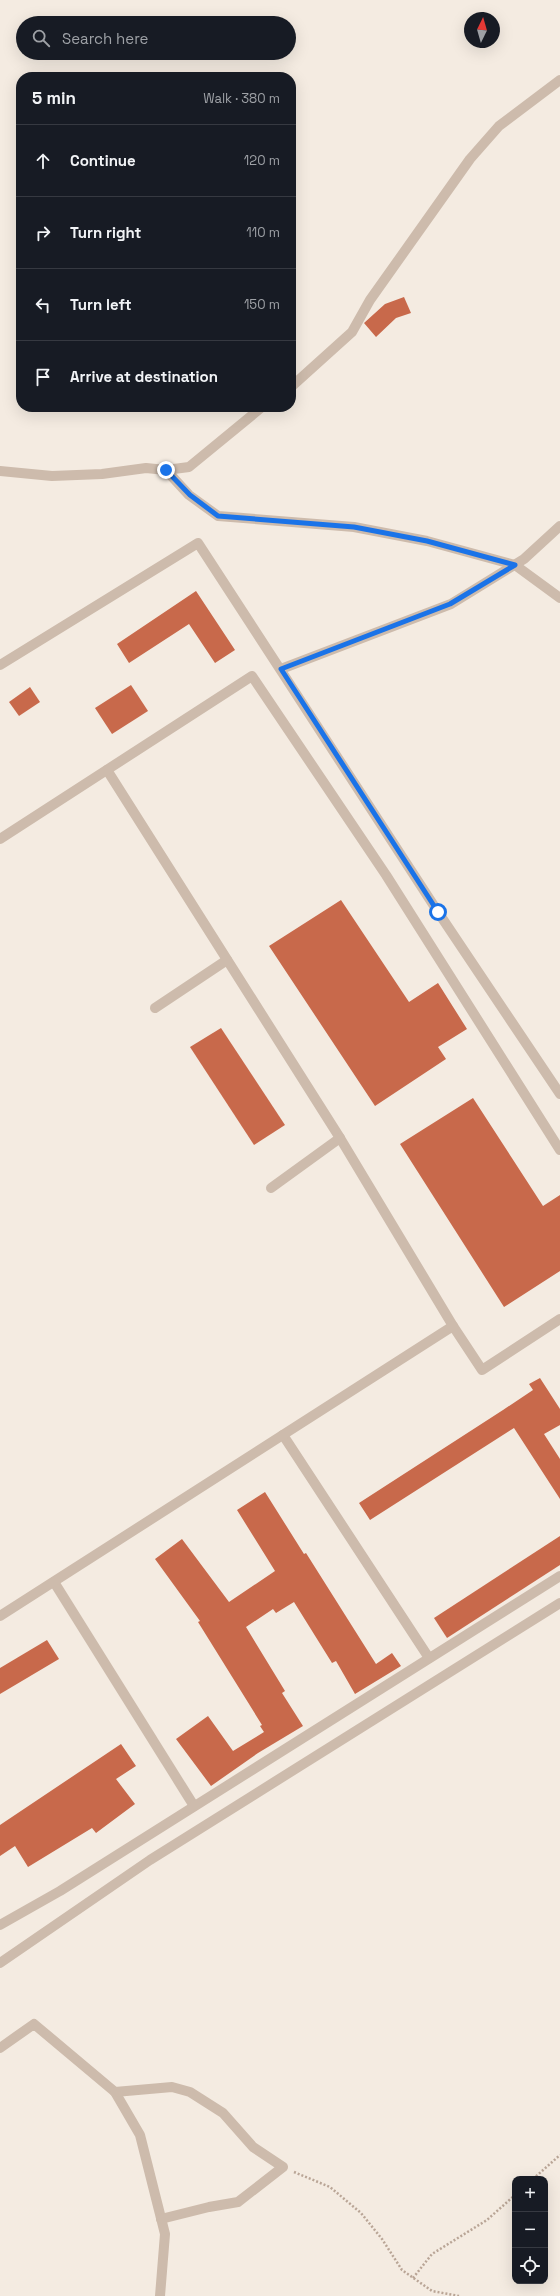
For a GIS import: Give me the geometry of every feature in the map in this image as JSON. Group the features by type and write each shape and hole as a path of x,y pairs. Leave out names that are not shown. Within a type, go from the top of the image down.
{"street":[{"path":"296,383 352,332 370,300 470,159 499,126 560,80"},
{"path":"0,471 52,476 102,474 146,468 166,470 189,467 256,412"},
{"path":"166,470 190,495 218,516 354,527 427,541 515,565 560,598"},
{"path":"281,669 450,604 515,565 560,526"},
{"path":"0,665 198,543 560,1094"},
{"path":"0,840 252,676 386,875 560,1150"},
{"path":"107,770 340,1138 453,1326 482,1370 560,1319"},
{"path":"155,1008 227,960"},
{"path":"271,1188 340,1138"},
{"path":"0,1616 453,1326"},
{"path":"283,1435 429,1658"},
{"path":"0,1925 60,1891 560,1576"},
{"path":"54,1582 194,1806"},
{"path":"0,1963 150,1860 560,1603"},
{"path":"0,2048 34,2024 115,2092 140,2135 165,2234 160,2296"},
{"path":"115,2092 172,2087 190,2092 223,2113 253,2146 283,2167 238,2202 209,2207 161,2219"}],"path":[{"path":"536,2176 560,2155"},
{"path":"283,2167 330,2187 361,2212 382,2239 402,2270 432,2291 459,2296"},
{"path":"413,2278 432,2254 487,2220 512,2198"}],"building":[{"path":"404,297 411,313 396,318 376,337 364,323 385,304"},
{"path":"196,591 235,650 215,663 189,624 129,663 117,644"},
{"path":"131,685 148,711 112,734 95,708"},
{"path":"30,687 40,702 19,716 9,702"},
{"path":"341,900 409,1002 438,983 467,1029 438,1047 446,1059 375,1106 269,946"},
{"path":"221,1028 285,1125 254,1145 190,1047"},
{"path":"473,1098 543,1206 560,1195 560,1271 504,1307 400,1144"},
{"path":"540,1378 560,1409 560,1425 544,1434 560,1459 560,1499 514,1428 370,1520 359,1503 533,1390 529,1384"},
{"path":"265,1492 304,1554 306,1553 376,1664 392,1653 401,1666 355,1694 336,1661 332,1663 294,1602 276,1613 273,1609 246,1627 285,1691 282,1693 303,1726 258,1753 211,1786 176,1739 208,1716 233,1751 264,1732 260,1726 262,1725 198,1622 200,1621 155,1559 182,1539 229,1602 275,1571 237,1510"},
{"path":"560,1536 560,1565 447,1638 434,1618"},
{"path":"47,1640 59,1659 0,1694 0,1668"},
{"path":"121,1744 136,1766 116,1779 135,1804 96,1833 92,1828 28,1867 15,1846 0,1856 0,1825"}],"route":[{"path":"166,470 190,495 218,516 354,527 427,541 494,558 515,565 450,604 391,625 281,669 438,912"}]}
